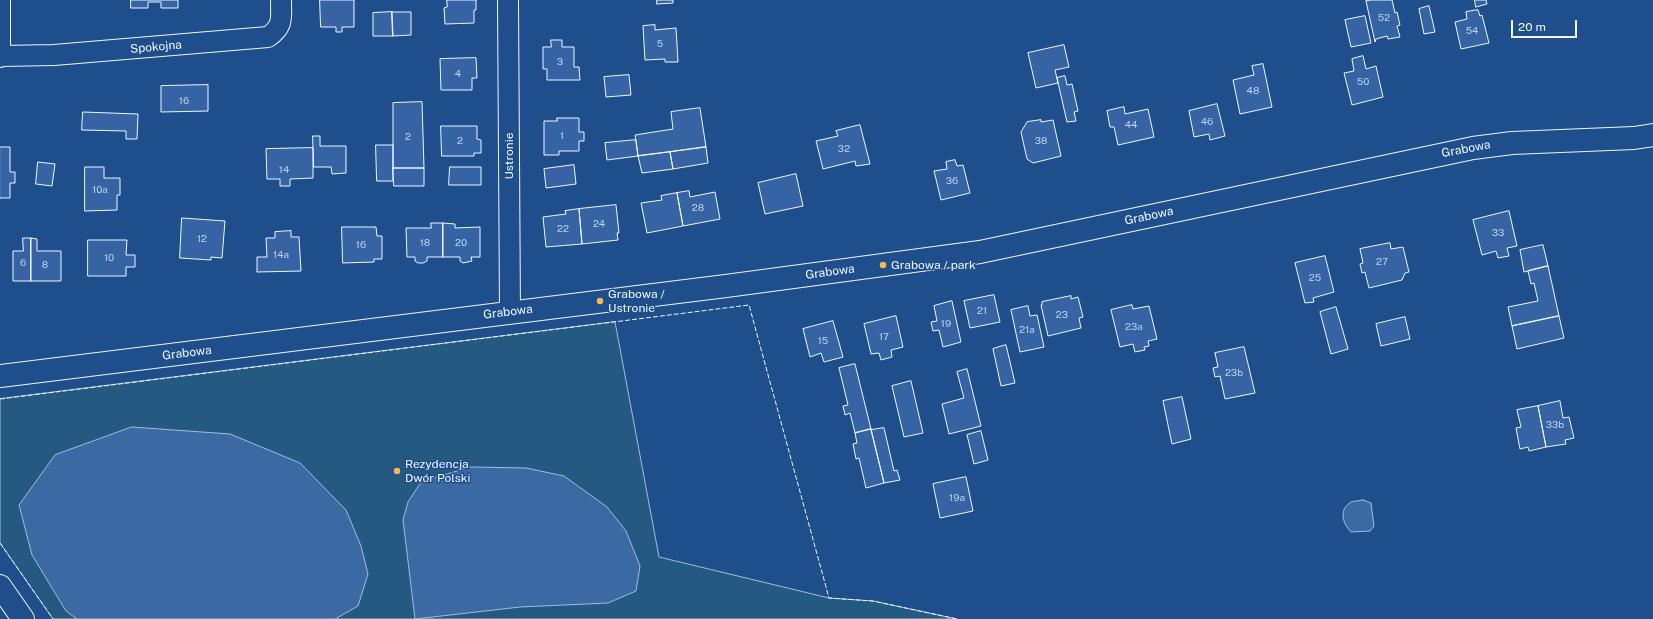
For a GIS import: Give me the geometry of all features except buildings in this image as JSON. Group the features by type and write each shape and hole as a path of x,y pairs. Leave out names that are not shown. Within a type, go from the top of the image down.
{"street":[{"path":"0,0 0,57"},
{"name":"Spokojna","path":"0,57 54,55 268,38 277,31 281,21 281,0"},
{"name":"Ustronie","path":"508,0 510,312"},
{"name":"Grabowa","path":"0,376 726,286 980,252 1496,144 1653,136"},
{"path":"0,586 23,619"}],"shaded area":[{"name":"Rezydencja Dwór Polski","path":"615,322 659,557 829,598 873,601 957,619 53,619 0,543 0,399"},
{"path":"132,427 230,434 300,463 346,510 361,546 368,574 358,606 335,619 77,619 66,611 32,555 19,505 55,455"},
{"path":"471,467 526,468 564,476 607,507 626,531 640,566 636,591 608,603 520,607 415,619 403,520 408,502 421,482"},
{"path":"1363,500 1371,503 1374,526 1370,531 1351,532 1344,521 1344,509 1351,502"}],"fence":[{"path":"0,399 749,305 829,598 873,601 957,619"},
{"path":"0,543 53,619"}],"place":[{"name":"Grabowa / park","path":"883,265"},
{"name":"Grabowa / Ustronie","path":"600,301"},
{"name":"Rezydencja Dwór Polski","path":"397,471"}]}
